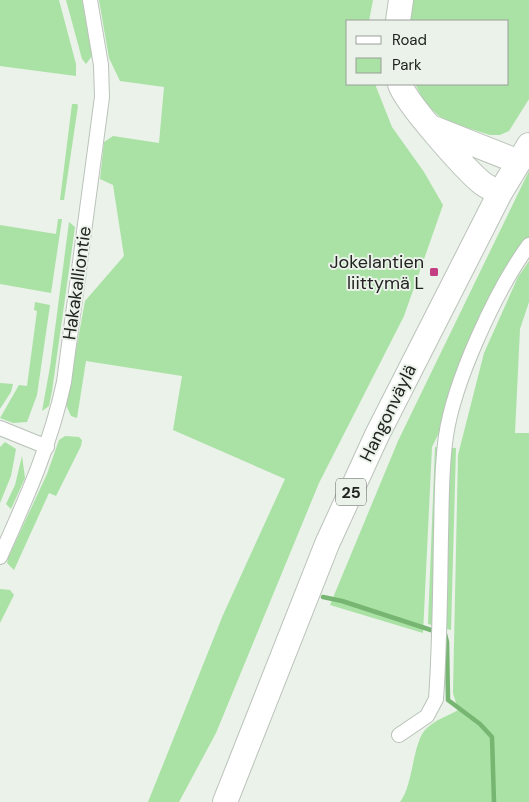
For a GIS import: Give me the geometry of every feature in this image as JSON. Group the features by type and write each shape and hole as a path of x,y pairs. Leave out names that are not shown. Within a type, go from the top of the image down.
{"highway":[{"path":"398,20 401,0"},
{"path":"401,85 412,105 454,155 483,184 500,193"},
{"path":"433,128 500,152 524,154"},
{"name":"Hangonväylä","path":"225,802 327,544 377,435 500,193 524,154"}],"street":[{"name":"Hakakalliontie","path":"0,557 47,447 64,382 102,97 101,65 90,0"},
{"path":"399,735 427,716 436,699 442,475 446,436 453,408 481,332 515,264 529,245"},
{"path":"0,428 47,447"}],"green space":[{"path":"0,0 59,0 76,64 76,76 0,66"},
{"path":"66,0 82,0 92,56 86,64 82,59"},
{"path":"99,0 373,0 369,20 346,20 346,85 375,85 392,127 424,172 443,205 404,316 319,483 216,733 179,802 148,802 223,615 285,479 173,430 182,376 86,361 77,418 71,416 66,405 85,301 124,256 113,185 100,179 104,142 113,136 159,143 164,87 120,81 109,58"},
{"path":"412,0 529,0 529,99 509,131 500,135 490,135 452,123 439,116 425,103 416,85 509,85 509,20 408,20"},
{"path":"72,104 77,104 78,106 64,200 60,200"},
{"path":"529,171 529,248 432,447 423,633 330,605 398,441"},
{"path":"58,219 62,219 51,293 0,284 0,225 56,234"},
{"path":"69,222 75,227 52,391 49,406 42,411 50,367"},
{"path":"529,261 529,302 520,329 515,433 529,433 529,802 400,802 408,785 422,734 434,723 458,710 453,693 458,455 484,353 518,277"},
{"path":"35,302 50,305 37,395 27,422 13,423 0,418 19,385 27,386 37,311 34,310"},
{"path":"0,383 13,384 11,392 0,409"},
{"path":"65,436 79,437 82,440 81,446 56,496 49,493 14,570 7,563 8,558 47,474 59,440"},
{"path":"5,442 16,449 11,476 0,503 0,447"},
{"path":"435,447 456,448 451,630 428,624"},
{"path":"22,456 25,478 11,509 6,504 15,485"},
{"path":"0,589 10,590 14,595 0,623"}],"waterway":[{"path":"323,597 342,601 434,631"},
{"path":"445,634 447,642 448,700 480,724 492,737 494,802"}],"place":[{"name":"Jokelantien liittymä L","path":"434,272"}]}
